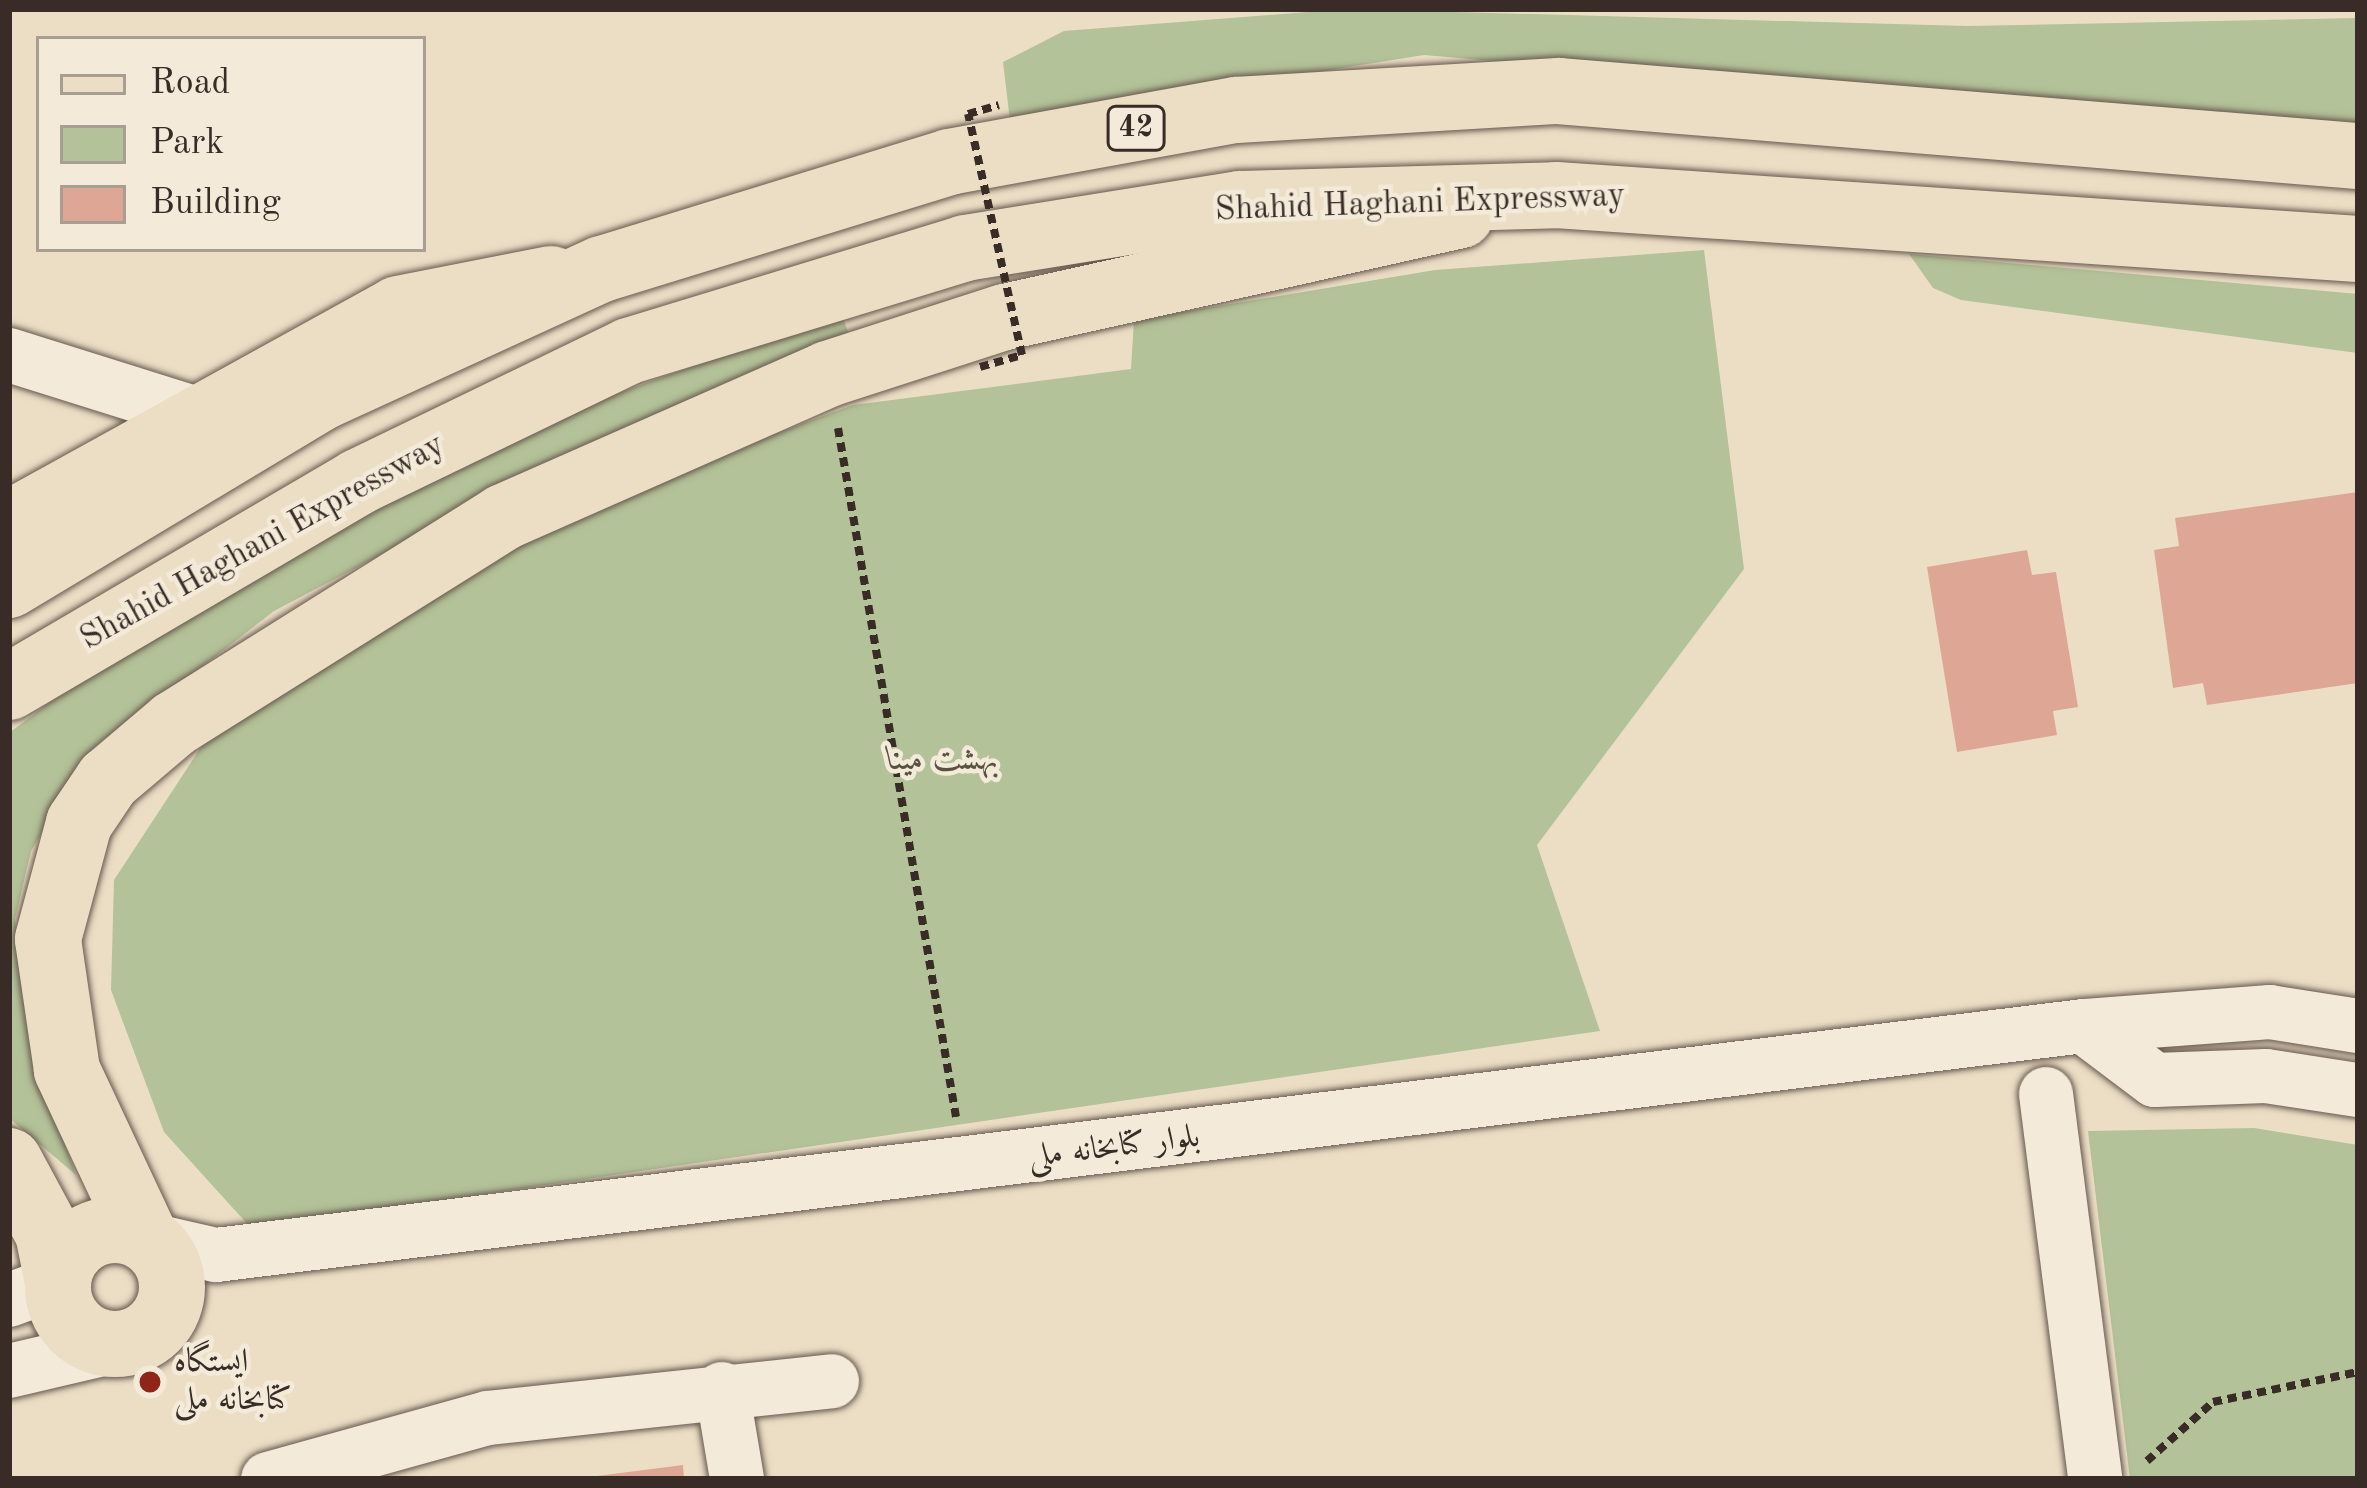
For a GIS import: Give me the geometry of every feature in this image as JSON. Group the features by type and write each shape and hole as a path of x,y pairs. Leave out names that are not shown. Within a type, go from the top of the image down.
{"main road":[{"name":"42","path":"9,585 322,397 602,269 950,162 1236,110 1558,91 2358,156"},
{"path":"33,1291 80,1333 133,1342 162,1320 173,1286 67,1070 51,1007 58,872 108,780 174,724 504,517 828,374 1139,283 1556,195"},
{"name":"Shahid Haghani Expressway","path":"9,687 358,482 629,351 988,244 1240,204 1556,195 2358,249"},
{"path":"9,524 197,414 398,309 602,269"},
{"path":"9,1161 48,1233 33,1291"},
{"path":"33,1291 89,1235 146,1239"}],"lane":[{"path":"9,355 197,414"},
{"name":"بلوار کتابخانه ملی","path":"146,1239 216,1255 964,1167 2083,1026 2270,1012 2358,1026"},
{"path":"2083,1026 2155,1080 2266,1076 2358,1090"},
{"path":"2046,1094 2095,1479"},
{"path":"9,1371 133,1342"},
{"path":"268,1479 488,1418 832,1381"},
{"path":"722,1390 737,1479"}],"path":[{"path":"980,367 1022,355 968,114 999,105"},
{"path":"828,374 964,1167"},
{"path":"2147,1461 2213,1402 2358,1372"}],"green space":[{"path":"1346,9 1967,26 2358,18 2358,134 1424,55 1010,121 1003,62 1064,31"},
{"name":"بهشت مينا","path":"1704,250 1744,569 1537,845 1600,1031 251,1228 164,1132 111,990 114,880 207,738 542,520 853,405 1131,369 1134,320 1435,270"},
{"path":"1909,254 2358,294 2358,353 1961,300 1933,288"},
{"path":"841,313 855,350 526,478 274,611 90,753 31,851 15,919 29,1042 76,1175 9,1118 9,733 99,665 496,437"},
{"path":"2254,1128 2358,1145 2358,1479 2130,1479 2088,1131"}],"building":[{"path":"2358,492 2358,683 2207,705 2203,683 2173,688 2154,550 2179,546 2175,518"},
{"path":"2027,550 2032,575 2056,572 2078,707 2053,711 2057,735 1957,752 1927,567"},
{"path":"683,1465 684,1479 597,1479 597,1476"}],"place":[{"name":"ایستگاه کتابخانه ملی","path":"150,1382"}]}
